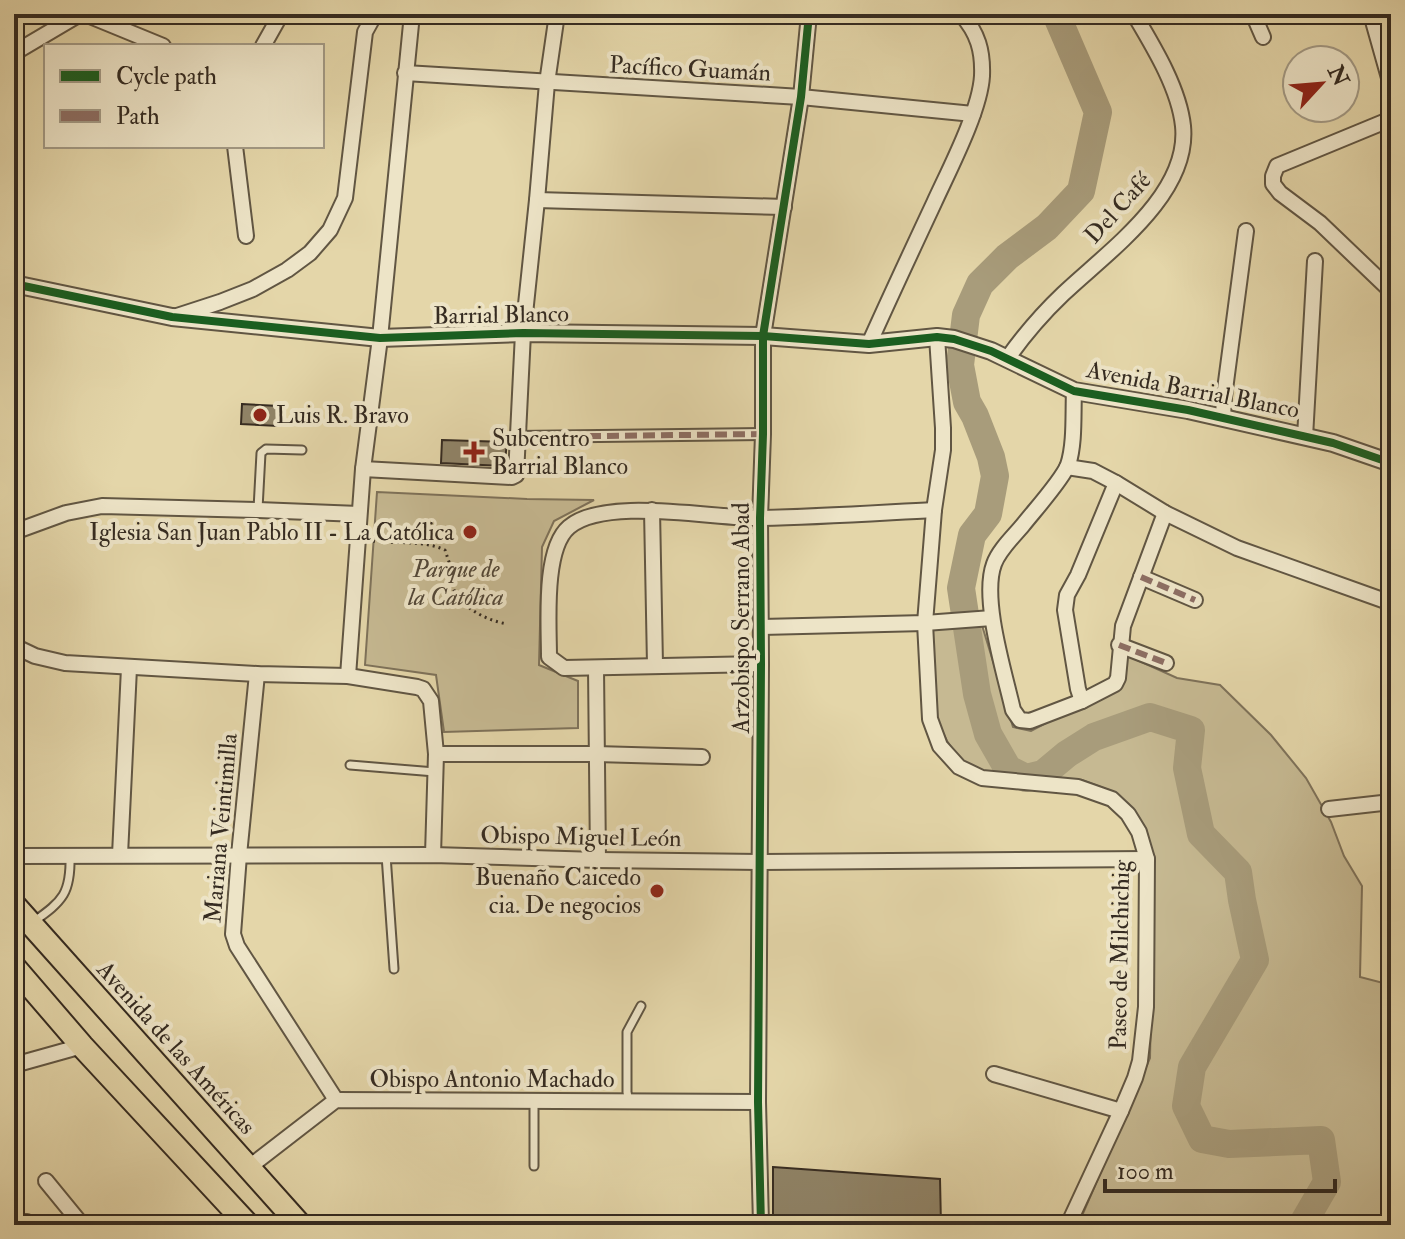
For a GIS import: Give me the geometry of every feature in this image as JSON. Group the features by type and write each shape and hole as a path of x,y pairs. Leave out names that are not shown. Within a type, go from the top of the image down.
{"main road":[{"name":"Avenida de las Américas","path":"14,905 300,1225"},
{"path":"14,967 82,1046 247,1225"}],"street":[{"path":"14,53 82,14 158,44"},
{"path":"264,44 281,14"},
{"path":"359,14 365,32"},
{"path":"172,317 253,289 310,253 330,230 345,198 365,32 375,14"},
{"path":"348,676 363,469 380,338 412,14"},
{"path":"363,469 516,475 523,333 547,83 557,14"},
{"name":"Arzobispo Serrano Abad","path":"761,1225 758,1102 763,336 801,97 809,14"},
{"path":"869,344 973,114 982,78 980,48 973,27 961,14"},
{"name":"Del Café","path":"1007,359 1030,326 1147,213 1170,184 1182,153 1183,127 1177,99 1134,14"},
{"path":"1253,14 1263,37"},
{"path":"1371,14 1391,85"},
{"name":"Pacífico Guamán","path":"405,73 801,97 973,114"},
{"path":"1391,119 1277,166 1273,184 1280,193 1320,223 1391,291"},
{"path":"235,148 246,236"},
{"path":"537,200 784,207"},
{"path":"1223,418 1246,231"},
{"path":"1305,437 1315,261"},
{"name":"Barrial Blanco","path":"14,284 172,317 380,338 523,333 763,336 869,344 945,338 991,351"},
{"name":"Paseo de Milchichig","path":"945,338 943,450 934,510 925,623 930,719 940,746 959,767 982,778 1078,787 1112,799 1128,814 1139,832 1147,859 1144,1039 1135,1078 1068,1225"},
{"name":"Avenida Barrial Blanco","path":"991,351 1074,391 1188,410 1333,443 1391,463"},
{"path":"1074,391 1073,432 1067,467 994,563 991,576 986,618 1016,716 1025,722 1030,721 1082,701 1115,684 1123,626 1165,513"},
{"path":"517,437 763,434"},
{"path":"1067,467 1093,471 1165,513 1237,548 1391,603"},
{"path":"1082,701 1065,610 1067,595 1116,483"},
{"path":"14,532 66,513 102,506 359,514"},
{"path":"761,664 564,668 549,657 551,564 557,543 568,527 606,513 652,510 760,518 934,510"},
{"path":"652,510 655,665"},
{"path":"1141,577 1195,600"},
{"path":"761,627 925,623 986,618"},
{"path":"1119,645 1166,663"},
{"path":"14,646 35,656 65,663 348,676 423,689 431,701 436,754 433,855"},
{"path":"120,855 129,668"},
{"path":"596,668 598,860"},
{"name":"Mariana Veintimilla","path":"257,674 234,940 336,1100"},
{"path":"436,754 702,757"},
{"path":"1329,809 1391,802"},
{"name":"Obispo Miguel León","path":"14,856 433,855 760,862 1147,859"},
{"path":"14,1065 82,1046"},
{"path":"994,1074 1121,1111"},
{"name":"Obispo Antonio Machado","path":"248,1168 336,1100 758,1102"},
{"path":"46,1181 82,1225"}],"lane":[{"path":"258,510 261,453 266,449 302,450"},
{"path":"350,765 435,772"},
{"path":"386,855 394,969"},
{"path":"31,924 63,897 70,876 70,856"},
{"path":"629,1102 627,1032 641,1006"},
{"path":"534,1101 534,1166"}],"path":[{"path":"358,539 423,544 445,550 455,592 472,611 492,621 507,624"}],"green space":[{"name":"Parque de la Católica","path":"377,492 594,500 554,521 542,547 539,665 578,681 578,728 444,732 436,675 365,665"},
{"path":"981,622 1013,727 1031,731 1117,686 1126,655 1177,678 1220,685 1271,735 1306,778 1362,886 1360,977 1391,985 1391,1225 1078,1225 1150,1058 1154,859 1146,829 1134,811 1112,791 1082,780 982,773 961,761 935,716 932,625"}],"building":[{"name":"Luis R. Bravo","path":"242,404 279,406 278,426 241,424"},
{"name":"Subcentro Barrial Blanco","path":"442,440 507,442 505,461 503,466 441,463"},
{"path":"773,1167 940,1179 941,1225 773,1225"}],"waterway":[{"path":"1056,14 1098,112 1081,191 1047,227 1007,257 980,284 966,315 960,365 967,402 991,457 995,476 988,514 972,535 961,588 977,694 988,734 1008,769 1026,778 1043,774 1094,737 1150,717 1191,730 1187,768 1201,834 1238,872 1255,960 1192,1067 1186,1106 1202,1139 1229,1144 1321,1140 1327,1182 1302,1225"}],"marked path":[{"path":"517,437 763,434"},
{"path":"1141,577 1195,600"},
{"path":"1119,645 1166,663"}],"cycle path":[{"path":"761,1225 758,1102 763,336 801,97 809,14"},
{"path":"14,284 172,317 380,338 523,333 763,336 869,344 937,337 954,339 991,351 1074,391 1188,410 1333,443 1391,463"}],"place":[{"name":"Luis R. Bravo","path":"260,415"},
{"name":"Subcentro Barrial Blanco","path":"474,452"},
{"name":"Iglesia San Juan Pablo II - La Católica","path":"470,532"},
{"name":"Buenaño Caicedo cia. De negocios","path":"657,891"}]}
